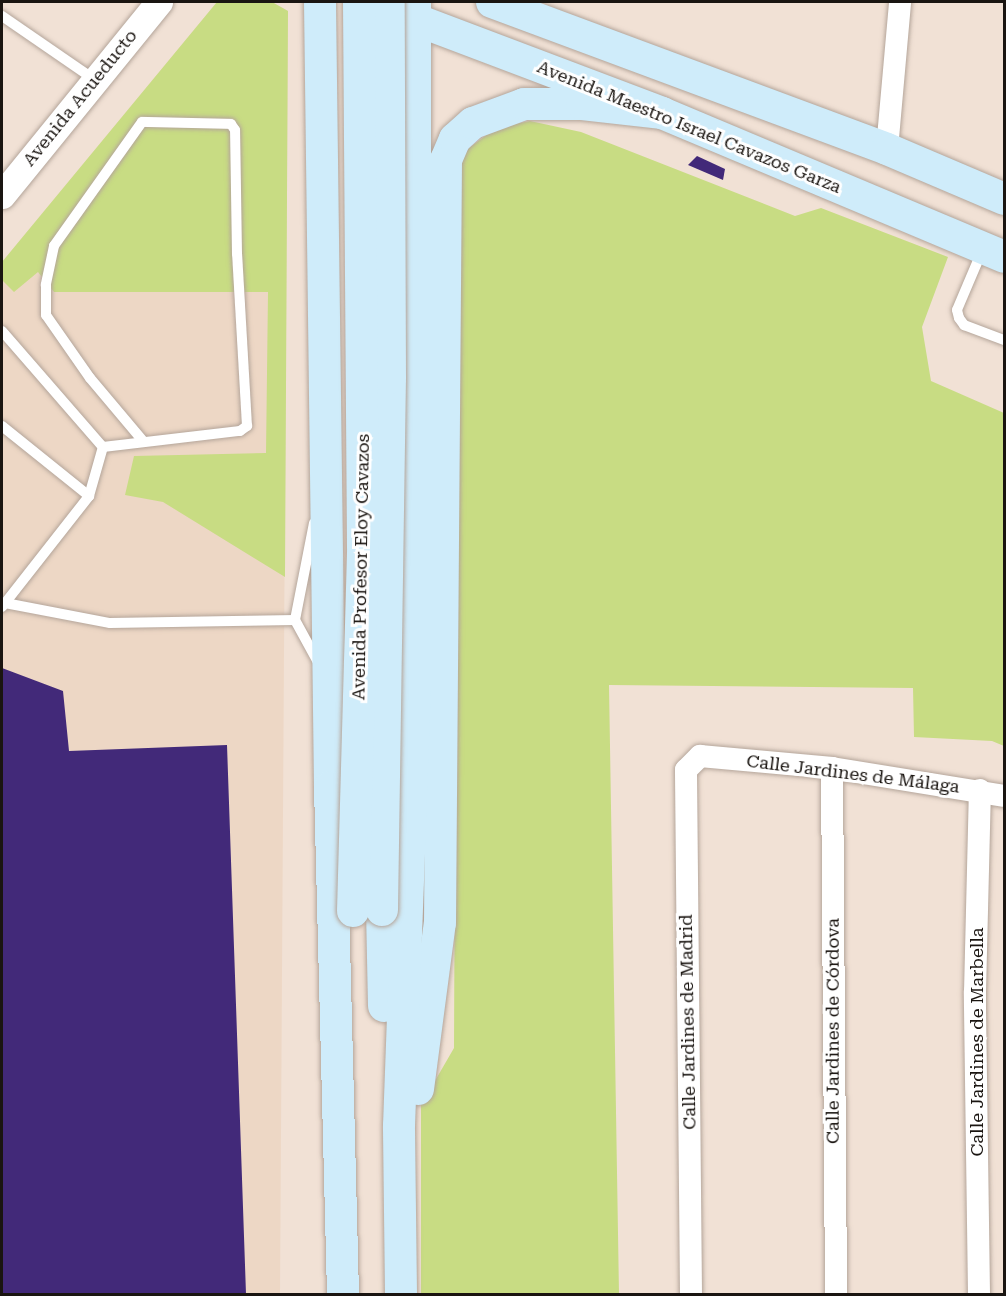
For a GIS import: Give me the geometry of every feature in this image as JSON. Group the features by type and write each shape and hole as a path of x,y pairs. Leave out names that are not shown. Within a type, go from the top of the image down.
{"main road":[{"name":"Avenida Profesor Eloy Cavazos","path":"320,2 321,265 343,1294"},
{"name":"Avenida Profesor Eloy Cavazos","path":"359,2 367,910 399,1126"},
{"name":"Avenida Maestro Israel Cavazos Garza","path":"372,2 415,11 950,231 998,246"},
{"name":"Avenida Profesor Eloy Cavazos","path":"341,1132 351,1010 367,910 390,378 389,2"},
{"path":"492,2 531,9 887,149 1005,199"},
{"name":"Avenida Profesor Eloy Cavazos","path":"401,1294 399,1126 415,685 415,11"},
{"path":"400,1175 432,1002 440,923 447,160 455,139 473,123 524,104 582,104 662,113"},
{"path":"322,166 333,184 349,197 370,200 389,195 406,182 415,164"},
{"path":"321,265 338,248 361,241 384,245 403,259 414,280"}],"street":[{"name":"Avenida Acueducto","path":"2,195 159,2"},
{"path":"887,149 900,2"},
{"name":"Calle Jardines de Málaga","path":"700,756 832,768 981,790 1005,796"},
{"name":"Calle Jardines de Madrid","path":"692,1294 684,776 688,766 700,756"},
{"name":"Calle Jardines de Córdova","path":"832,768 836,1294"},
{"name":"Calle Jardines de Marbella","path":"979,1294 975,992 981,790"}],"lane":[{"path":"2,16 96,80"},
{"path":"103,447 240,431 247,426 237,254 235,130 231,124 142,122 54,246 46,285 46,315 90,378 143,441"},
{"path":"998,246 957,310 964,325 1005,340"},
{"path":"2,331 103,447"},
{"path":"2,426 88,496"},
{"path":"103,447 88,496 3,605 110,623 295,620"},
{"path":"325,479 295,620 329,683"}],"shaded area":[{"path":"217,2 272,2 288,11 280,1294 2,1294 2,262"}],"green space":[{"path":"217,2 272,2 288,11 285,577 163,502 125,495 134,456 266,453 268,292 54,292 38,272 14,292 2,280 2,262"},
{"path":"530,121 581,132 795,216 821,208 948,257 922,327 931,381 1004,413 1004,746 992,741 914,737 913,688 609,685 619,1294 421,1294 421,1105 454,1048 458,165 469,148 496,128"}],"building":[{"path":"697,156 725,169 723,180 688,165"},
{"path":"2,668 63,691 69,751 227,745 246,1294 2,1294"}]}
